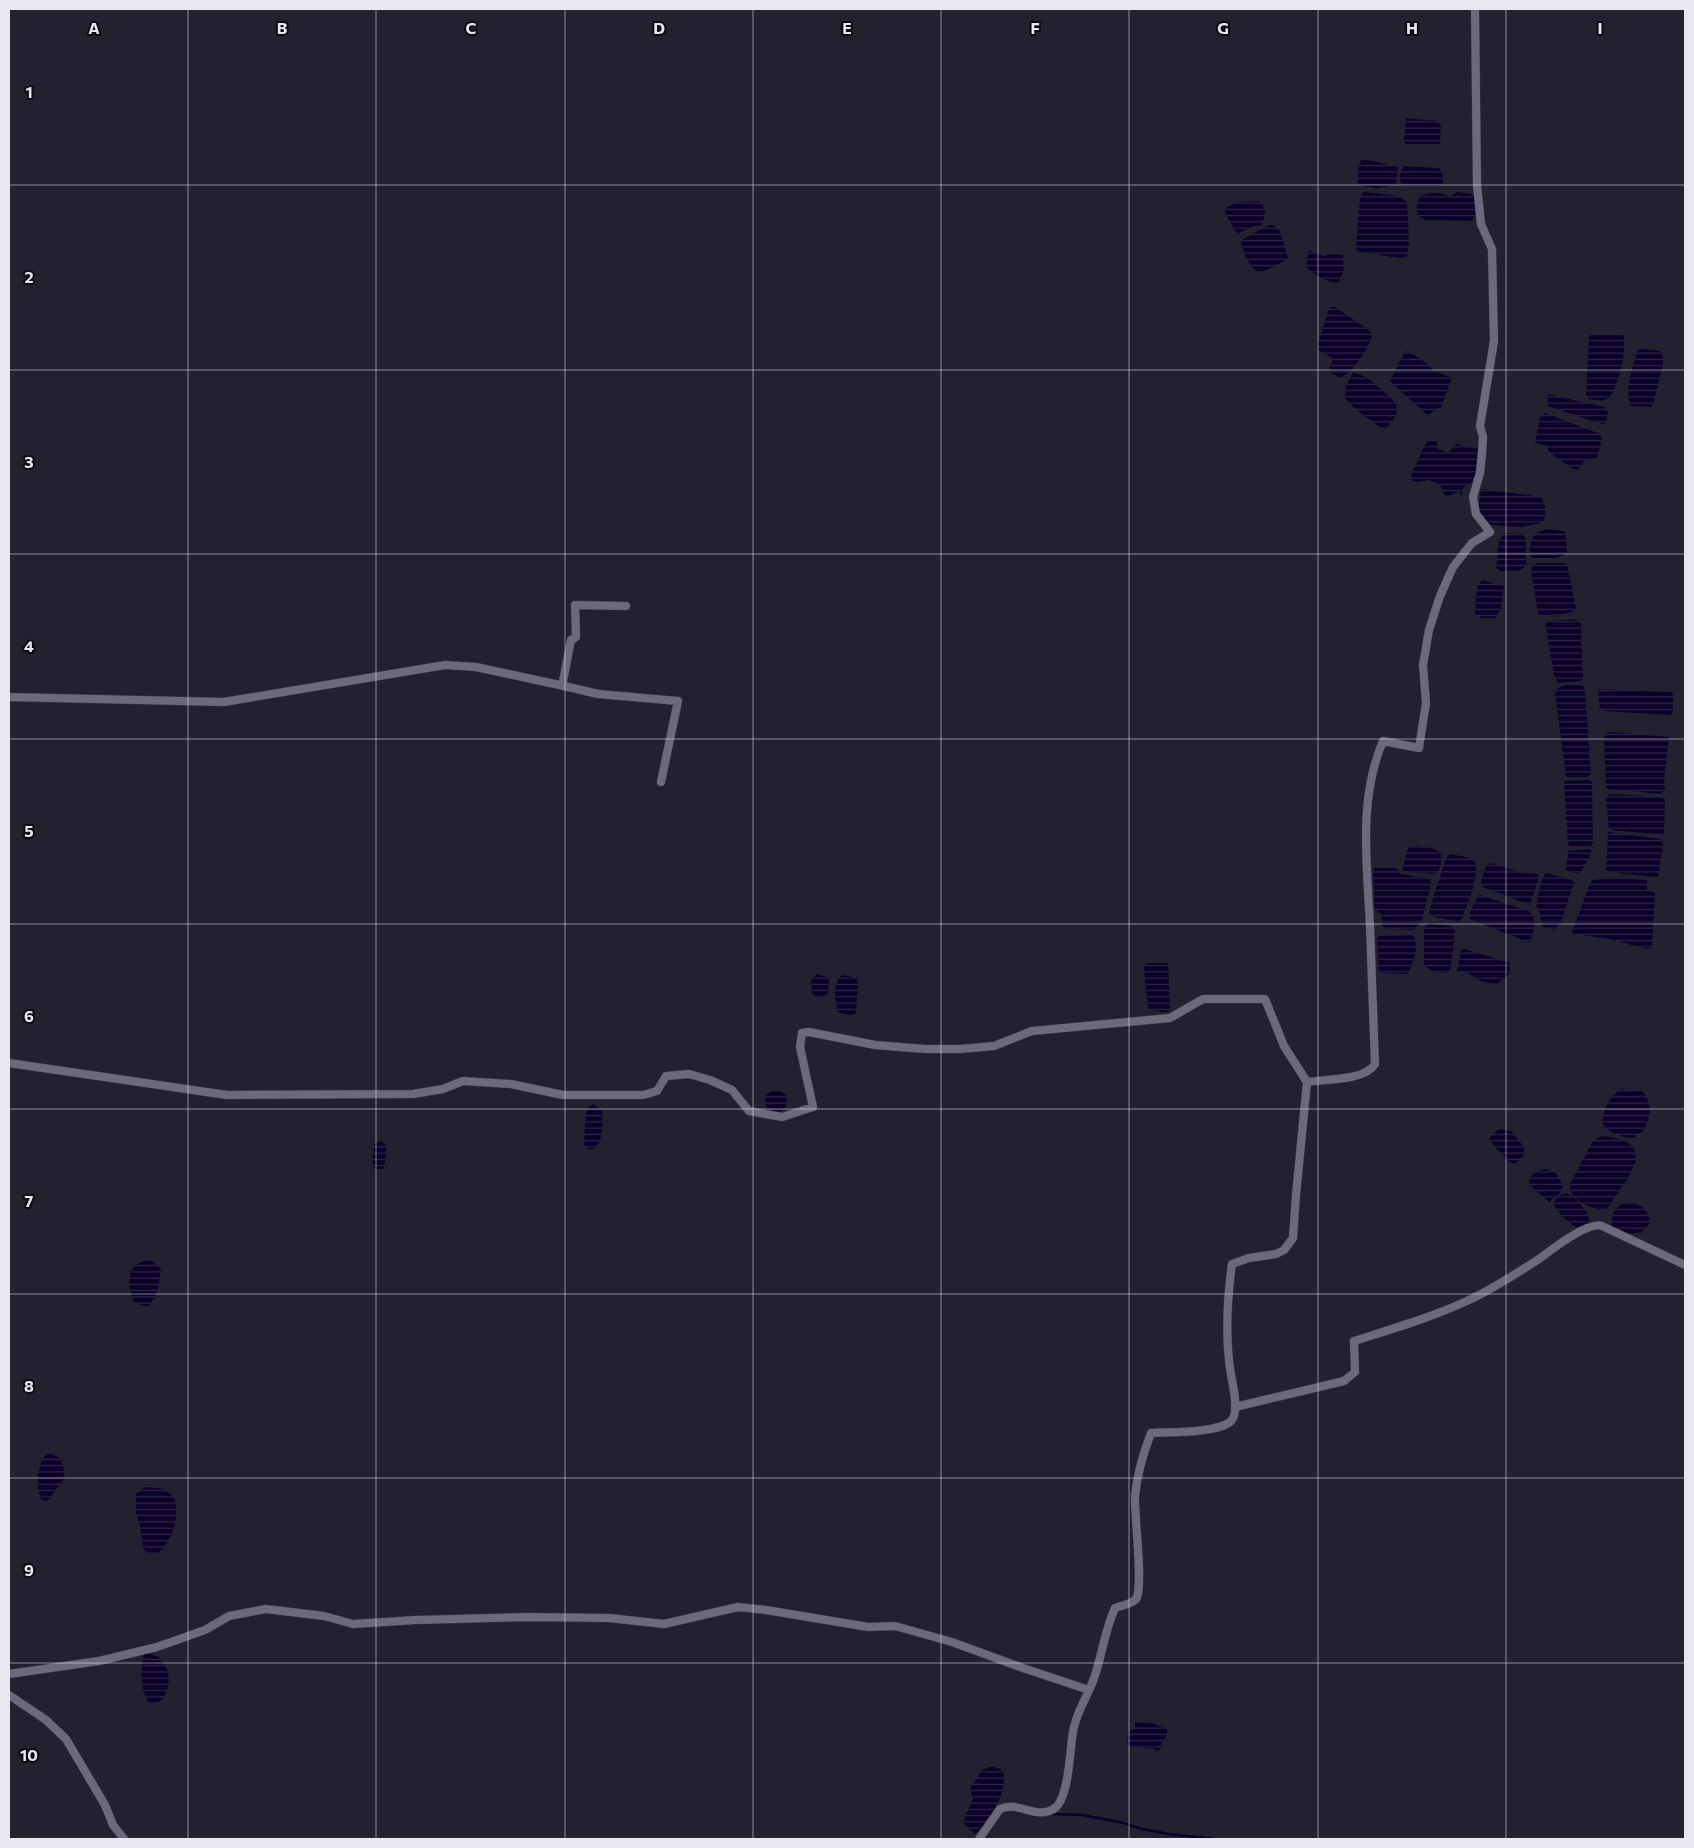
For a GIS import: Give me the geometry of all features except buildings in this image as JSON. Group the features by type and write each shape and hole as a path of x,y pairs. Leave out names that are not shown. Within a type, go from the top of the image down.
{"street":[{"path":"1307,1082 1335,1080 1366,1072 1371,1070 1375,1064 1366,804 1370,780 1375,760 1383,741 1419,748 1426,703 1424,665 1429,630 1453,567 1472,543 1490,532 1476,514 1473,497 1480,473 1483,437 1480,426 1494,341 1492,249 1480,224 1477,185 1475,9"},
{"path":"564,686 563,681 571,640 576,637 576,605 626,606"},
{"path":"9,696 224,702 445,665 476,667 598,694 678,701 661,782"},
{"path":"9,1063 227,1095 413,1094 443,1090 463,1081 511,1084 563,1095 643,1095 656,1091 666,1076 689,1074 710,1080 732,1090 749,1111 782,1117 813,1107 800,1047 802,1032 875,1045 925,1049 960,1049 994,1046 1032,1031 1170,1018 1203,999 1265,999 1284,1046 1307,1082 1293,1238 1284,1250 1276,1254 1249,1258 1232,1264 1228,1315 1228,1357 1235,1407 1232,1420 1209,1430 1151,1433 1140,1462 1135,1497 1138,1595 1132,1602 1115,1608 1109,1623 1096,1670 1074,1724 1062,1798 1055,1808 1041,1813 1015,1807 1000,1809 979,1839"},
{"path":"1235,1407 1344,1381 1355,1372 1354,1341 1470,1300 1575,1235 1598,1225 1685,1264"},
{"path":"9,1674 99,1662 158,1647 205,1630 229,1616 266,1609 324,1616 353,1624 528,1617 609,1618 664,1624 738,1607 868,1626 895,1626 960,1645 1089,1690"},
{"path":"9,1695 46,1720 66,1739 105,1805 113,1825 124,1839"}],"shaded area":[{"path":"1406,118 1438,121 1441,126 1440,144 1406,144 1404,141"},
{"path":"1361,160 1398,167 1396,185 1377,188 1358,184 1358,169"},
{"path":"1404,166 1439,168 1443,177 1442,186 1404,186 1400,182 1400,176"},
{"path":"1364,192 1399,196 1407,202 1409,243 1407,257 1400,258 1359,252 1356,249 1360,197"},
{"path":"1457,192 1472,194 1474,197 1476,211 1472,221 1425,220 1417,213 1416,210 1420,196 1435,193 1450,197"},
{"path":"1259,201 1262,203 1265,213 1261,226 1254,226 1238,233 1235,231 1225,212 1225,208 1237,202"},
{"path":"1269,225 1274,225 1280,231 1288,259 1261,273 1250,265 1241,242 1243,239"},
{"path":"1309,250 1323,256 1343,255 1342,273 1338,283 1320,278 1306,267"},
{"path":"1330,307 1335,307 1370,331 1372,335 1360,360 1340,378 1331,373 1329,368 1334,359 1320,351 1317,347"},
{"path":"1593,334 1623,335 1624,340 1623,358 1615,387 1608,398 1601,400 1589,399 1586,395 1589,336"},
{"path":"1638,350 1661,351 1663,358 1651,407 1631,406 1629,401 1628,394 1632,370"},
{"path":"1407,351 1421,359 1433,370 1452,378 1441,407 1427,415 1390,381 1404,353"},
{"path":"1353,373 1370,380 1396,403 1396,414 1384,430 1354,408 1345,398 1346,385"},
{"path":"1547,394 1604,407 1608,412 1606,423 1595,422 1548,406"},
{"path":"1545,413 1600,434 1602,438 1597,458 1586,459 1578,470 1573,469 1550,453 1546,446 1535,443 1540,417"},
{"path":"1433,439 1437,443 1438,449 1448,453 1456,444 1476,448 1480,446 1476,478 1473,479 1470,485 1464,486 1460,498 1460,491 1448,496 1444,495 1440,484 1428,480 1418,482 1412,480 1411,475 1427,441"},
{"path":"1481,490 1541,497 1545,509 1543,522 1508,527 1487,524 1478,510"},
{"path":"1548,529 1564,531 1567,554 1556,558 1531,557 1532,538 1539,532"},
{"path":"1504,533 1524,536 1526,539 1526,565 1521,570 1503,572 1496,568 1499,541"},
{"path":"1539,563 1567,564 1576,608 1574,611 1541,616 1538,613 1531,570 1532,565"},
{"path":"1482,580 1504,586 1501,608 1495,618 1481,618 1475,614 1477,592 1479,583"},
{"path":"1575,619 1581,625 1583,678 1582,681 1558,683 1554,675 1545,622"},
{"path":"1583,685 1585,690 1591,774 1587,777 1566,777 1555,694 1556,690 1561,686"},
{"path":"1598,689 1671,692 1673,695 1673,712 1670,715 1600,710"},
{"path":"1606,733 1669,737 1664,779 1665,788 1661,794 1608,789 1606,787 1604,737"},
{"path":"1589,780 1592,782 1593,843 1591,846 1571,847 1568,844 1564,783 1565,781"},
{"path":"1611,794 1662,797 1665,799 1664,835 1612,830 1609,828 1606,799"},
{"path":"1608,832 1661,839 1663,844 1658,876 1623,874 1606,870"},
{"path":"1418,845 1441,853 1438,873 1402,871 1408,848"},
{"path":"1590,849 1592,852 1579,874 1566,871 1568,851"},
{"path":"1450,854 1471,859 1476,864 1475,879 1470,897 1462,919 1457,921 1431,916 1429,911 1446,858"},
{"path":"1490,863 1522,873 1538,874 1530,905 1483,887 1481,881 1486,866"},
{"path":"1374,868 1397,868 1400,874 1430,879 1431,884 1422,920 1414,930 1386,929 1382,926 1381,914 1375,909"},
{"path":"1546,873 1570,879 1574,882 1561,922 1555,930 1544,928 1536,906 1542,879"},
{"path":"1607,877 1647,880 1647,890 1655,893 1652,948 1647,949 1610,939 1574,934 1572,931 1592,880"},
{"path":"1480,895 1528,911 1533,916 1535,924 1530,943 1470,919 1470,912"},
{"path":"1427,924 1452,926 1455,931 1451,966 1448,973 1436,973 1424,966 1424,930"},
{"path":"1379,936 1414,936 1416,951 1408,974 1380,973 1377,938"},
{"path":"1465,949 1510,963 1510,973 1497,984 1479,980 1466,972 1457,972 1461,950"},
{"path":"1148,963 1168,963 1170,1010 1166,1012 1148,1010 1144,965"},
{"path":"817,974 829,978 828,993 824,997 816,998 812,993 811,980"},
{"path":"842,975 857,978 856,1013 853,1015 838,1012 835,998 836,988"},
{"path":"1621,1089 1642,1091 1649,1103 1650,1109 1647,1122 1640,1134 1634,1138 1616,1135 1602,1123 1608,1104"},
{"path":"776,1090 784,1093 787,1101 784,1109 776,1112 768,1109 765,1101 768,1093"},
{"path":"593,1104 602,1110 602,1131 600,1141 594,1149 588,1149 584,1144 586,1112"},
{"path":"1499,1129 1511,1131 1524,1147 1524,1155 1516,1163 1510,1163 1489,1140"},
{"path":"1601,1136 1619,1139 1630,1145 1635,1152 1635,1161 1631,1171 1606,1209 1597,1209 1577,1199 1571,1192 1570,1185 1593,1141"},
{"path":"381,1141 385,1144 385,1160 383,1169 376,1169 372,1166 374,1144"},
{"path":"1546,1169 1556,1173 1563,1185 1561,1192 1549,1202 1529,1184 1534,1173"},
{"path":"1567,1193 1585,1210 1589,1223 1580,1227 1574,1226 1557,1209 1553,1203 1561,1195"},
{"path":"1626,1202 1639,1205 1645,1210 1650,1223 1642,1232 1625,1234 1612,1226 1614,1211"},
{"path":"143,1261 152,1261 161,1269 157,1293 149,1306 135,1304 129,1285 130,1274 137,1264"},
{"path":"48,1452 60,1458 64,1477 50,1499 45,1501 41,1499 39,1493 38,1474 41,1463"},
{"path":"145,1487 168,1491 176,1503 176,1518 172,1533 160,1551 153,1554 149,1554 143,1548 136,1514 136,1494"},
{"path":"147,1653 159,1657 168,1672 168,1688 164,1697 156,1703 150,1704 144,1693 142,1680 144,1654"},
{"path":"1135,1722 1152,1723 1167,1729 1166,1737 1159,1750 1128,1745 1129,1731 1135,1729"},
{"path":"989,1767 1001,1770 1004,1776 1004,1784 992,1814 975,1834 964,1824 973,1799 970,1789 982,1770"}],"waterway":[{"path":"1053,1814 1081,1815 1169,1834 1214,1839"}]}
